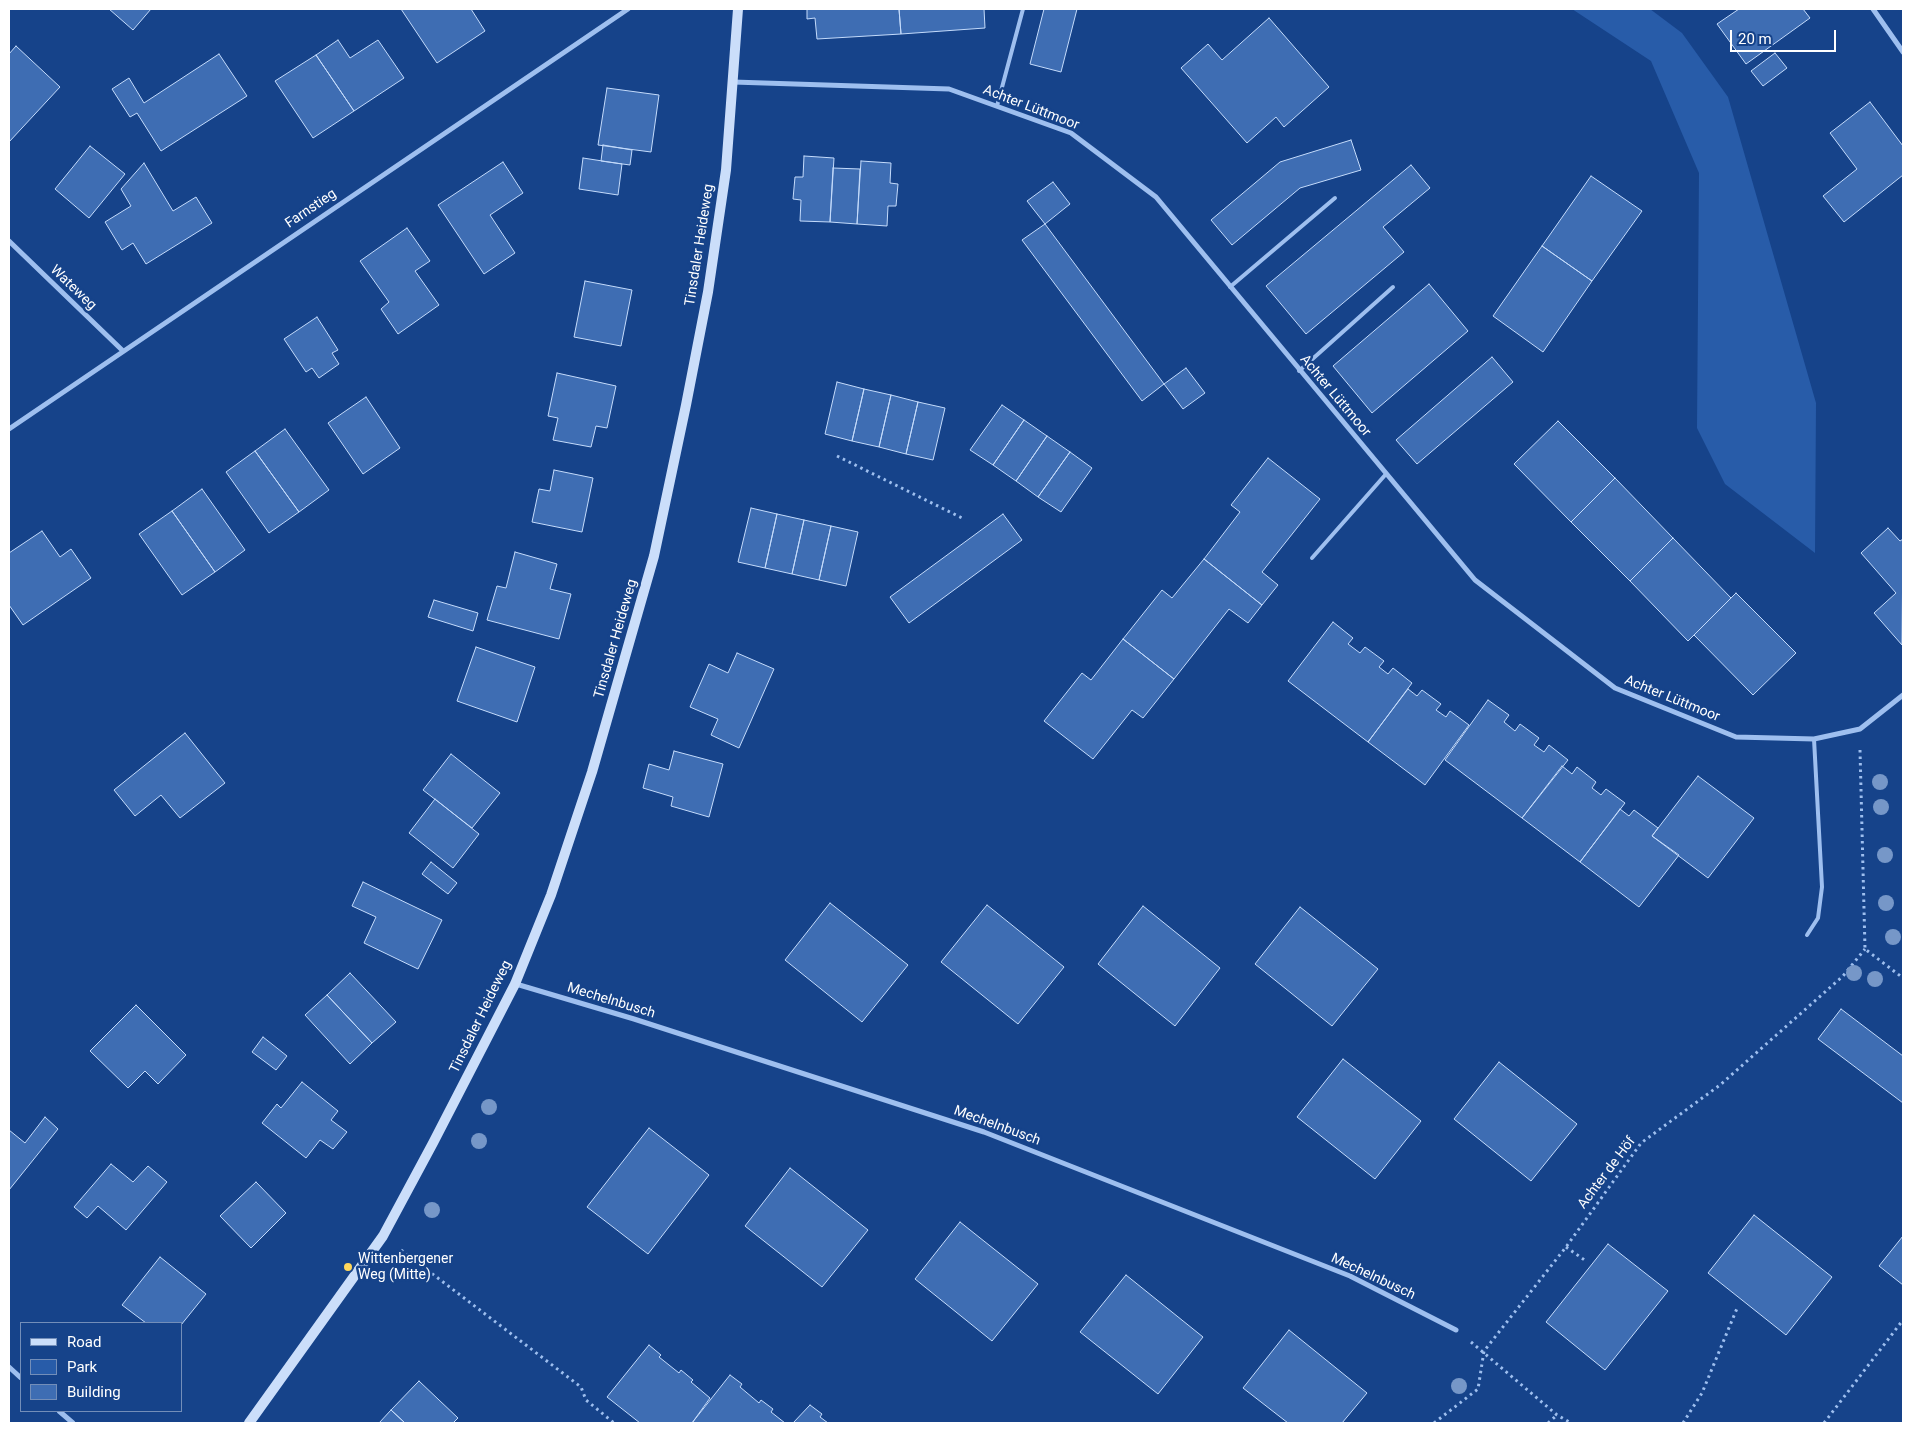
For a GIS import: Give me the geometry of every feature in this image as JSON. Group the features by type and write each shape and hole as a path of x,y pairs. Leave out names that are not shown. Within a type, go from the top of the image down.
{"street":[{"name":"Farnstieg","path":"9,429 122,350 628,9"},
{"name":"Tinsdaler Heideweg","path":"249,1423 383,1236 438,1135 515,984 551,895 592,772 654,556 686,405 708,292 726,170 738,9"},
{"path":"1873,9 1903,52"},
{"name":"Achter Lüttmoor","path":"733,82 949,89 1071,133 1156,197 1475,580 1615,688 1736,737 1814,739 1860,729 1903,695"},
{"name":"Wateweg","path":"9,241 122,350"},
{"name":"Mechelnbusch","path":"515,984 644,1022 984,1132 1350,1276 1456,1330"},
{"path":"9,1367 20,1377"},
{"path":"60,1412 73,1423"}],"lane":[{"path":"997,106 1023,9"},
{"path":"1230,287 1335,198"},
{"path":"1299,371 1393,287"},
{"path":"1312,558 1386,474"},
{"path":"1807,935 1818,918 1822,887 1814,739"}],"path":[{"path":"837,456 964,519"},
{"path":"1860,729 1865,949 1903,978"},
{"name":"Achter de Höf","path":"1434,1423 1478,1388 1484,1351 1566,1247 1641,1143 1720,1085 1843,976 1865,949"},
{"path":"383,1236 581,1387 586,1400 614,1423"},
{"path":"1566,1247 1586,1261"},
{"path":"1683,1423 1702,1393 1738,1306"},
{"path":"1824,1423 1903,1320"},
{"path":"1484,1351 1557,1415 1572,1423"},
{"path":"1548,1423 1557,1415"}],"green space":[{"path":"1572,9 1650,9 1682,33 1728,97 1816,403 1815,553 1725,484 1697,428 1699,173 1651,61"}],"building":[{"path":"109,9 151,9 133,30"},
{"path":"401,9 471,9 485,31 437,63"},
{"path":"807,9 899,9 901,34 817,39 815,18 807,19"},
{"path":"899,9 984,9 985,28 901,34"},
{"path":"1044,9 1077,9 1061,72 1030,64"},
{"path":"1739,9 1803,9 1810,18 1746,64 1717,24"},
{"path":"1269,18 1329,87 1284,127 1276,117 1247,143 1181,68 1208,44 1222,60"},
{"path":"338,40 350,58 378,40 404,78 354,111 316,55"},
{"path":"16,46 60,87 9,142 9,54"},
{"path":"1775,53 1787,68 1763,86 1751,71"},
{"path":"219,54 247,96 161,151 137,113 130,117 112,89 129,78 144,103"},
{"path":"316,55 354,111 313,138 275,81"},
{"path":"607,88 659,95 651,152 598,145"},
{"path":"1870,102 1903,146 1903,175 1844,222 1823,196 1857,169 1830,133"},
{"path":"1351,140 1361,170 1300,188 1232,245 1211,220 1280,162"},
{"path":"603,145 632,150 630,165 601,161"},
{"path":"90,146 125,174 89,218 55,189"},
{"path":"804,156 834,158 830,222 800,221 801,200 793,199 795,177 803,177"},
{"path":"583,158 622,164 618,195 579,189"},
{"path":"861,161 891,163 890,183 898,184 896,206 888,206 887,226 857,224"},
{"path":"503,162 523,193 490,215 515,253 484,274 438,205"},
{"path":"144,163 173,211 196,197 212,223 146,264 133,243 122,250 105,222 131,206 121,189"},
{"path":"1411,165 1430,188 1383,227 1404,252 1306,334 1266,286"},
{"path":"833,168 860,169 857,224 830,222"},
{"path":"1591,176 1642,211 1592,281 1542,246"},
{"path":"1053,182 1070,204 1045,224 1027,201"},
{"path":"1045,224 1164,384 1142,401 1022,240"},
{"path":"407,228 430,261 415,271 439,305 398,334 381,309 389,302 360,261"},
{"path":"1542,246 1592,281 1543,352 1493,316"},
{"path":"585,281 632,290 621,346 574,337"},
{"path":"1429,284 1468,331 1372,413 1333,366"},
{"path":"317,317 338,350 332,353 339,364 319,378 312,368 306,372 284,339"},
{"path":"1492,357 1513,382 1417,464 1396,440"},
{"path":"1186,368 1205,393 1183,409 1164,384"},
{"path":"557,373 616,386 607,428 596,426 591,447 553,440 558,418 548,416"},
{"path":"837,382 864,389 852,441 825,434"},
{"path":"864,389 891,395 879,447 852,441"},
{"path":"891,395 918,402 906,454 879,447"},
{"path":"366,397 400,448 363,474 328,423"},
{"path":"918,402 945,408 933,460 906,454"},
{"path":"1002,405 1024,420 993,465 970,450"},
{"path":"1024,420 1047,436 1016,481 993,465"},
{"path":"1558,421 1615,478 1571,522 1514,464"},
{"path":"285,429 329,490 299,512 255,451"},
{"path":"1047,436 1070,452 1038,497 1016,481"},
{"path":"255,451 299,512 269,533 226,472"},
{"path":"1070,452 1092,468 1061,512 1038,497"},
{"path":"1268,458 1320,499 1262,572 1278,585 1262,605 1204,559 1240,512 1231,505"},
{"path":"554,470 593,478 582,532 532,522 539,489 550,491"},
{"path":"1615,478 1673,538 1630,581 1571,522"},
{"path":"202,489 245,550 215,572 172,511"},
{"path":"751,508 777,514 765,568 738,562"},
{"path":"172,511 215,572 182,595 139,534"},
{"path":"777,514 804,520 792,574 765,568"},
{"path":"1003,514 1022,540 909,623 890,597"},
{"path":"804,520 831,526 819,580 792,574"},
{"path":"831,526 858,532 846,586 819,580"},
{"path":"1888,528 1900,541 1903,539 1902,645 1874,613 1896,593 1861,553"},
{"path":"42,531 60,557 71,549 91,578 23,625 9,605 9,553"},
{"path":"1673,538 1731,598 1688,641 1630,581"},
{"path":"515,552 557,564 550,589 571,594 559,639 487,620 497,586 506,588"},
{"path":"1204,559 1262,605 1248,623 1229,609 1174,679 1123,639 1162,590 1172,598"},
{"path":"1736,593 1796,653 1753,695 1694,635"},
{"path":"434,600 478,613 473,631 428,617"},
{"path":"1333,622 1353,638 1348,644 1360,653 1365,647 1384,661 1379,667 1388,674 1393,668 1412,683 1368,742 1288,681"},
{"path":"1123,639 1174,679 1143,718 1132,710 1093,759 1044,721 1082,673 1091,680"},
{"path":"476,647 535,667 517,722 457,701"},
{"path":"737,653 774,669 739,748 711,735 718,719 690,707 709,664 728,673"},
{"path":"1408,689 1417,696 1422,690 1441,704 1436,710 1446,717 1450,711 1469,725 1425,785 1368,742"},
{"path":"1488,700 1509,715 1504,722 1515,731 1520,724 1539,738 1534,745 1544,752 1549,745 1568,760 1522,818 1445,760"},
{"path":"185,733 225,783 180,818 161,795 135,816 114,790"},
{"path":"674,751 723,764 709,817 671,806 673,797 643,788 649,764 669,770"},
{"path":"451,754 500,793 472,828 423,790"},
{"path":"1562,766 1572,774 1577,767 1596,782 1592,788 1601,795 1606,789 1625,803 1580,862 1522,818"},
{"path":"1698,776 1754,818 1708,878 1652,836"},
{"path":"435,799 479,834 453,868 409,833"},
{"path":"1620,809 1629,816 1634,810 1658,828 1652,836 1679,855 1639,907 1580,862"},
{"path":"431,862 457,883 448,894 422,874"},
{"path":"363,882 442,920 418,969 364,943 376,917 352,906"},
{"path":"830,903 908,965 862,1022 785,960"},
{"path":"987,905 1064,967 1018,1024 941,962"},
{"path":"1143,906 1220,968 1175,1026 1098,964"},
{"path":"1300,907 1378,969 1332,1026 1255,964"},
{"path":"350,973 396,1022 372,1043 327,995"},
{"path":"327,995 372,1043 350,1064 305,1015"},
{"path":"136,1005 186,1055 158,1084 145,1071 128,1088 90,1051"},
{"path":"1841,1009 1903,1056 1903,1103 1818,1039"},
{"path":"263,1037 287,1056 276,1070 252,1052"},
{"path":"1343,1059 1421,1121 1375,1179 1297,1117"},
{"path":"1499,1062 1577,1124 1531,1181 1454,1119"},
{"path":"302,1082 338,1111 331,1120 347,1132 333,1149 320,1140 306,1158 262,1123 277,1104 281,1108"},
{"path":"45,1117 58,1129 9,1190 9,1130 25,1143"},
{"path":"649,1128 709,1175 648,1254 587,1207"},
{"path":"111,1164 133,1182 148,1166 167,1182 126,1230 98,1206 87,1218 74,1207"},
{"path":"790,1168 868,1230 822,1287 745,1226"},
{"path":"256,1182 286,1213 251,1248 220,1216"},
{"path":"1754,1215 1832,1277 1786,1335 1708,1273"},
{"path":"960,1222 1038,1284 992,1341 915,1279"},
{"path":"1903,1236 1903,1285 1879,1266"},
{"path":"1608,1244 1668,1291 1605,1370 1546,1322"},
{"path":"160,1257 206,1294 182,1324 182,1322 145,1322 122,1305"},
{"path":"1126,1275 1203,1337 1158,1394 1080,1332"},
{"path":"1289,1330 1367,1393 1342,1423 1288,1423 1243,1388"},
{"path":"649,1345 661,1355 659,1357 679,1373 681,1370 693,1380 691,1382 710,1398 692,1423 640,1423 607,1397"},
{"path":"730,1375 742,1384 740,1387 759,1403 761,1400 773,1409 771,1412 785,1423 692,1423"},
{"path":"419,1381 458,1418 453,1423 405,1423 391,1410"},
{"path":"810,1405 822,1414 820,1417 828,1423 793,1423"},
{"path":"391,1410 405,1423 379,1423"}],"place":[{"name":"Wittenbergener Weg (Mitte)","path":"348,1267"}]}
